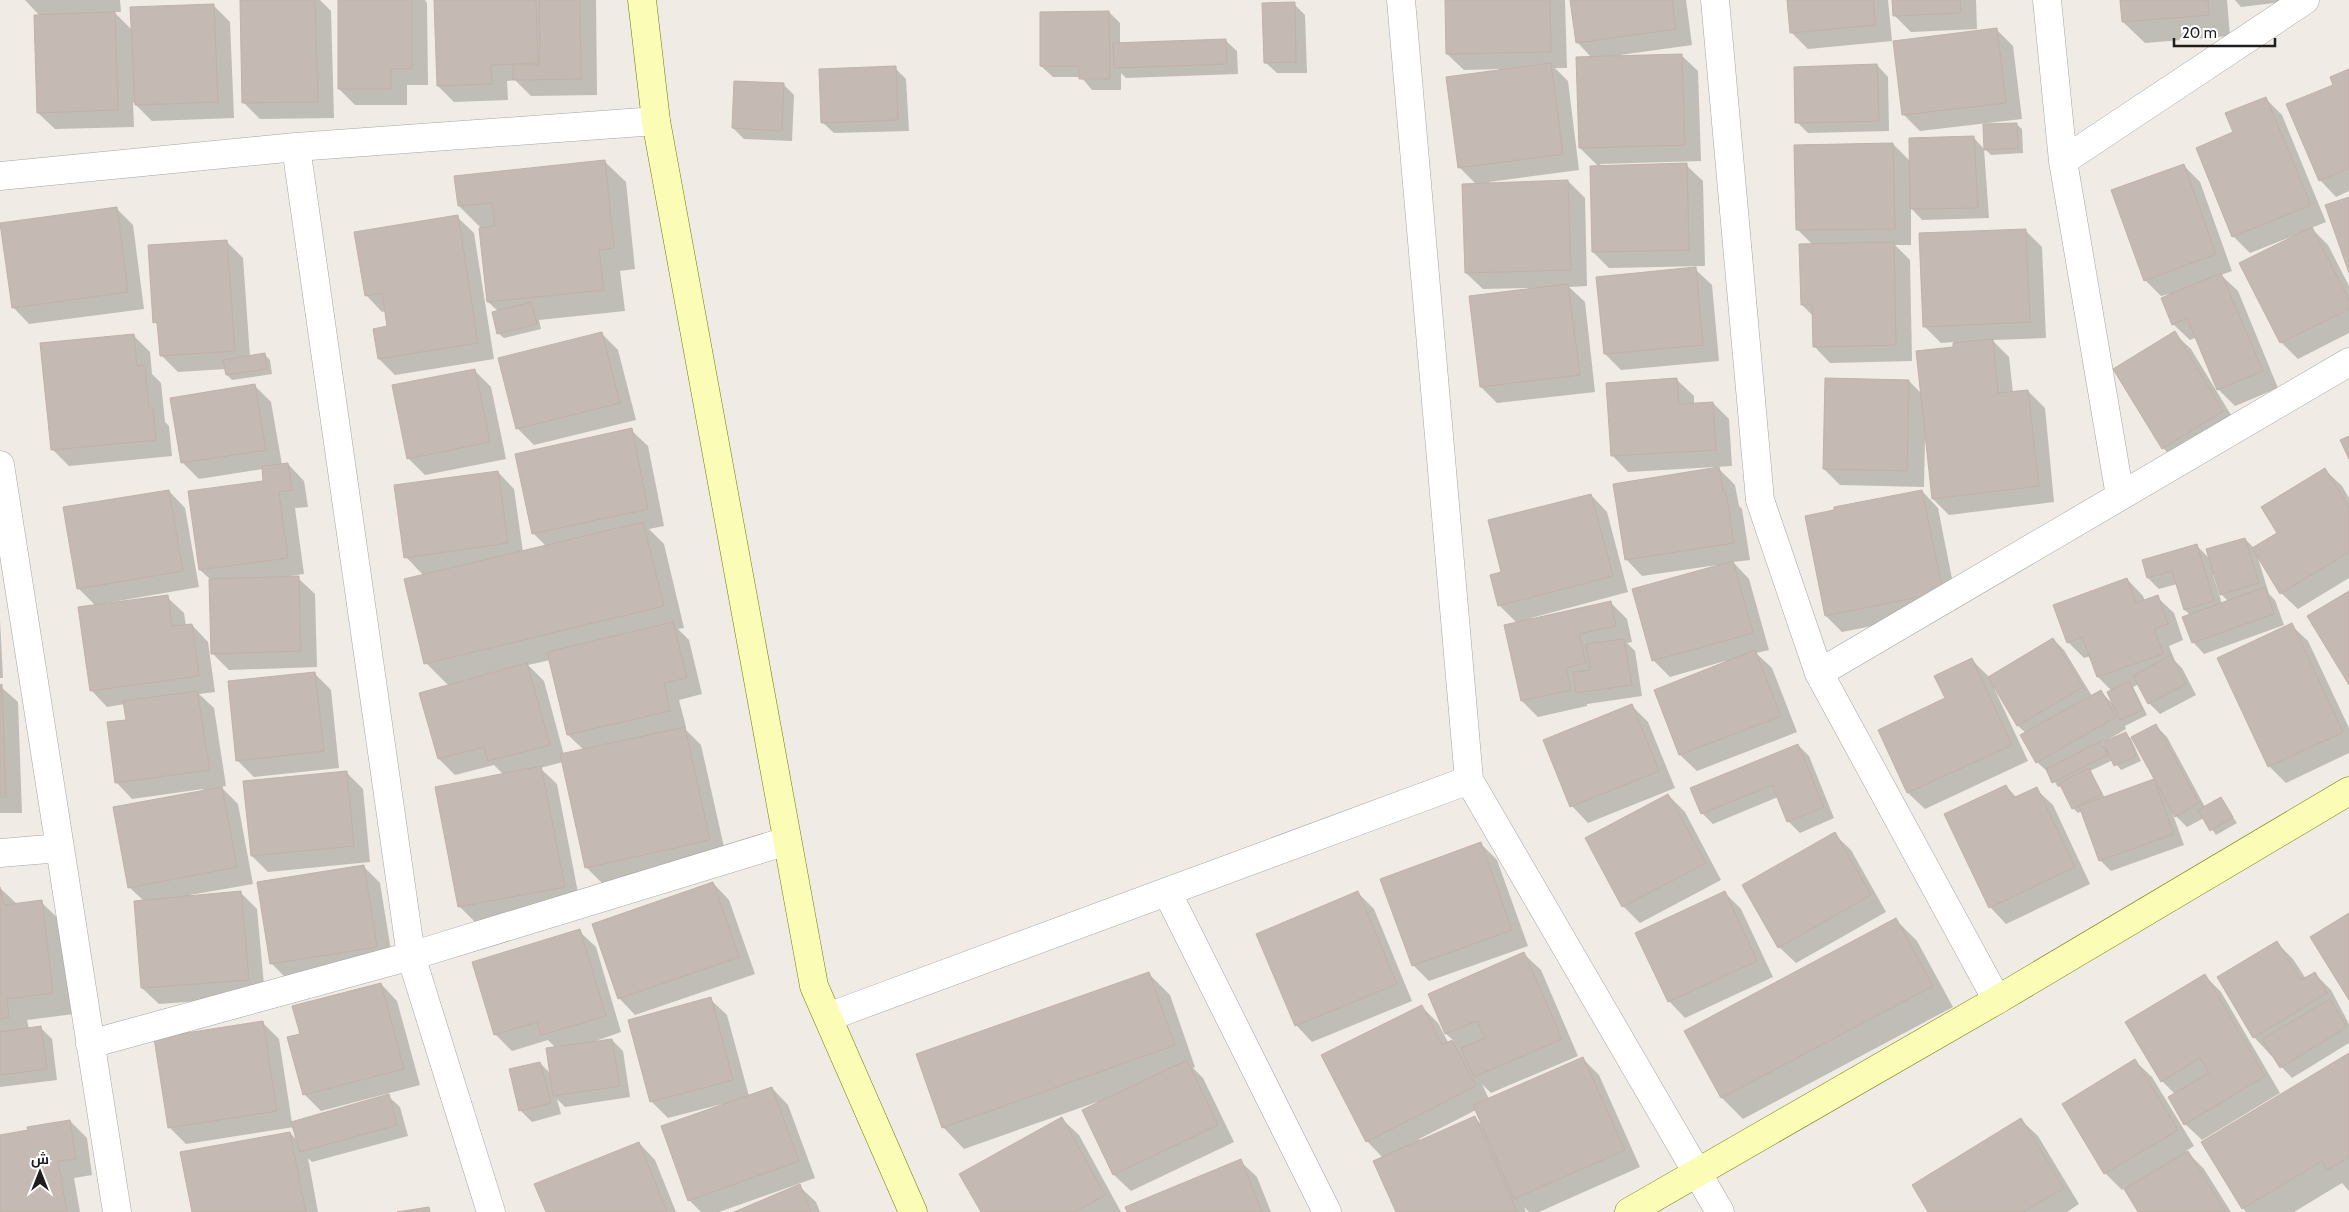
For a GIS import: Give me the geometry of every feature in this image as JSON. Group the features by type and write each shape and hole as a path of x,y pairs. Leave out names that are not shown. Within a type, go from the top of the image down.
{"street":[{"path":"642,0 656,120 814,986 913,1212"},
{"path":"1401,0 1468,780 1720,1212"},
{"path":"1715,0 1760,500 1819,673 1997,1000"},
{"path":"2047,0 2063,161 2120,496"},
{"path":"2063,161 2305,0"},
{"path":"0,176 296,147 656,120"},
{"path":"296,147 411,956 491,1212"},
{"path":"1819,673 2349,362"},
{"path":"0,465 3,502 117,1212"},
{"path":"828,1018 1468,780"},
{"path":"1629,1212 1997,1000 2349,791"},
{"path":"90,1044 411,956 787,841"},
{"path":"0,853 60,848"},
{"path":"1167,892 1327,1212"}],"building":[{"path":"240,0 315,0 318,102 242,103"},
{"path":"338,0 412,0 412,69 391,69 391,89 338,89"},
{"path":"434,0 536,0 538,63 491,65 492,84 437,86"},
{"path":"539,0 580,0 581,79 513,80 513,65 540,65"},
{"path":"1445,0 1550,0 1551,52 1446,54"},
{"path":"1570,0 1672,0 1676,29 1576,43"},
{"path":"1787,0 1873,0 1876,25 1790,33"},
{"path":"1892,0 1960,0 1961,13 1893,16"},
{"path":"2120,0 2208,0 2209,15 2122,22"},
{"path":"1295,2 1296,62 1264,63 1262,3"},
{"path":"214,4 218,102 135,105 130,7"},
{"path":"1109,11 1110,79 1079,79 1079,66 1040,66 1040,12"},
{"path":"115,12 118,110 37,113 34,15"},
{"path":"1997,28 2006,103 1902,115 1893,41"},
{"path":"1226,39 1227,64 1114,68 1113,43"},
{"path":"1682,54 1685,145 1579,148 1576,57"},
{"path":"1551,63 1563,154 1458,168 1446,77"},
{"path":"1877,64 1879,121 1795,123 1794,67"},
{"path":"896,66 898,120 821,123 819,69"},
{"path":"2349,69 2349,168 2319,181 2286,104 2333,85 2330,77"},
{"path":"734,81 784,83 782,131 732,128"},
{"path":"2266,97 2311,205 2232,237 2196,148 2233,132 2225,113"},
{"path":"2017,123 2018,148 1984,150 1983,124"},
{"path":"1974,136 1978,208 1910,209 1909,138"},
{"path":"1893,143 1895,229 1796,230 1794,145"},
{"path":"605,160 614,248 599,250 604,290 487,302 479,228 495,226 492,203 458,206 454,176"},
{"path":"1687,163 1689,250 1592,252 1590,166"},
{"path":"2184,164 2216,254 2144,281 2111,190"},
{"path":"1568,180 1571,270 1465,273 1462,184"},
{"path":"2349,197 2349,273 2325,205"},
{"path":"117,207 128,292 12,308 0,223"},
{"path":"458,215 478,343 378,359 373,329 387,326 382,293 365,296 354,232"},
{"path":"2312,227 2349,300 2349,309 2280,343 2239,263"},
{"path":"2026,229 2030,322 1923,327 1919,233"},
{"path":"227,240 235,351 160,356 157,322 153,323 148,245"},
{"path":"1894,242 1896,345 1813,347 1812,305 1801,305 1799,244"},
{"path":"1696,267 1703,345 1604,354 1596,277"},
{"path":"2221,273 2263,371 2217,390 2187,318 2172,325 2161,298"},
{"path":"1568,284 1580,375 1480,387 1469,296"},
{"path":"531,302 537,324 497,334 492,312"},
{"path":"2175,331 2223,411 2162,449 2113,369"},
{"path":"602,332 620,403 516,429 498,358"},
{"path":"134,334 137,366 145,365 149,408 153,408 156,440 51,450 40,343"},
{"path":"1993,339 1998,393 2028,390 2039,486 1932,499 1916,351 1953,347 1953,343"},
{"path":"265,353 267,369 226,375 223,360"},
{"path":"475,369 490,442 407,459 392,385"},
{"path":"1677,378 1679,404 1713,402 1716,450 1611,456 1606,383"},
{"path":"1825,378 1909,380 1907,471 1823,469"},
{"path":"255,384 266,450 181,463 170,398"},
{"path":"632,428 648,509 532,534 515,454"},
{"path":"2349,436 2349,459 2340,440"},
{"path":"288,463 292,490 279,492 288,558 199,570 188,491 263,481 262,466"},
{"path":"1719,467 1723,491 1726,491 1734,543 1625,560 1613,484"},
{"path":"2325,468 2349,507 2349,552 2280,594 2252,548 2277,533 2261,507"},
{"path":"498,471 508,543 404,558 394,485"},
{"path":"169,490 183,571 77,589 63,507"},
{"path":"1922,490 1943,592 1825,616 1805,516 1834,510 1834,507"},
{"path":"1591,494 1613,576 1498,606 1490,575 1501,572 1488,520"},
{"path":"643,522 664,606 424,664 404,579"},
{"path":"2245,538 2259,583 2220,595 2206,549"},
{"path":"2197,544 2214,601 2184,610 2172,571 2147,578 2142,560"},
{"path":"1733,561 1753,633 1652,661 1632,589"},
{"path":"299,576 301,651 211,654 209,579"},
{"path":"2127,578 2136,603 2158,595 2168,624 2154,629 2163,654 2097,677 2082,637 2067,643 2053,605"},
{"path":"2265,587 2274,614 2192,643 2182,617"},
{"path":"2349,591 2349,685 2307,616"},
{"path":"168,595 172,626 192,624 199,676 90,691 78,607"},
{"path":"1611,601 1616,626 1579,634 1586,663 1566,668 1571,690 1521,701 1504,625"},
{"path":"673,622 687,678 664,683 670,711 567,735 547,652"},
{"path":"2292,623 2343,732 2268,767 2217,658"},
{"path":"2053,638 2083,687 2017,726 1988,677"},
{"path":"1624,639 1632,685 1576,693 1573,672 1590,670 1586,644"},
{"path":"1755,650 1781,716 1679,755 1654,690"},
{"path":"2171,655 2186,684 2148,704 2133,676"},
{"path":"1972,658 2012,745 1907,793 1878,730 1945,698 1934,676"},
{"path":"527,663 550,745 488,761 484,747 438,759 419,693"},
{"path":"315,672 324,751 236,761 228,681"},
{"path":"2129,681 2143,710 2120,720 2107,692"},
{"path":"2,684 6,797 0,797 0,685"},
{"path":"2101,690 2116,717 2036,763 2020,735"},
{"path":"197,691 210,770 115,783 107,722 126,720 123,701"},
{"path":"1632,704 1659,771 1570,807 1543,740"},
{"path":"2156,724 2199,803 2175,817 2131,737"},
{"path":"685,727 710,840 585,868 560,754"},
{"path":"2126,732 2136,756 2114,766 2103,742"},
{"path":"2101,741 2108,755 2052,783 2046,769"},
{"path":"1798,744 1824,807 1787,822 1772,785 1701,814 1690,788"},
{"path":"541,766 565,887 458,907 435,787"},
{"path":"2089,768 2102,794 2072,809 2059,783"},
{"path":"347,771 354,846 251,856 243,781"},
{"path":"2154,779 2174,834 2099,861 2079,806"},
{"path":"2006,785 2013,798 2037,787 2075,867 1989,908 1944,814"},
{"path":"222,787 237,867 128,888 113,807"},
{"path":"1668,794 1706,863 1622,907 1585,838"},
{"path":"2221,797 2233,817 2210,831 2198,810"},
{"path":"1835,832 1871,895 1778,948 1742,885"},
{"path":"1481,842 1512,930 1412,966 1380,879"},
{"path":"364,865 377,947 270,964 257,882"},
{"path":"713,882 739,957 618,999 592,924"},
{"path":"0,887 4,905 42,900 53,993 7,999 9,1017 0,1019"},
{"path":"241,891 249,980 141,988 134,901"},
{"path":"1358,891 1397,984 1295,1026 1256,934"},
{"path":"1725,891 1757,961 1668,1002 1635,933"},
{"path":"2349,913 2349,1000 2310,937"},
{"path":"1896,918 1933,986 1721,1098 1684,1031"},
{"path":"580,929 606,1016 541,1035 537,1022 494,1035 472,962"},
{"path":"2277,941 2301,980 2315,972 2327,993 2253,1038 2217,977"},
{"path":"1524,952 1562,1039 1474,1077 1461,1048 1485,1038 1477,1021 1445,1034 1428,994"},
{"path":"1149,972 1175,1045 942,1128 916,1054"},
{"path":"2205,974 2265,1076 2184,1125 2168,1097 2209,1073 2200,1058 2161,1082 2125,1022"},
{"path":"381,983 404,1069 303,1095 287,1037 300,1034 292,1006"},
{"path":"711,997 733,1080 650,1102 628,1020"},
{"path":"2330,999 2347,1027 2280,1068 2262,1039"},
{"path":"1422,1005 1442,1045 1452,1040 1476,1086 1366,1142 1321,1055"},
{"path":"263,1021 277,1111 168,1128 154,1038"},
{"path":"41,1026 47,1069 0,1075 0,1032"},
{"path":"612,1039 620,1086 553,1096 546,1048"},
{"path":"2349,1053 2349,1157 2327,1170 2322,1161 2242,1209 2201,1142"},
{"path":"1583,1057 1625,1150 1514,1199 1473,1105"},
{"path":"2135,1059 2178,1130 2104,1174 2062,1104"},
{"path":"1187,1060 1218,1125 1113,1175 1082,1110"},
{"path":"540,1062 551,1103 519,1111 509,1069"},
{"path":"772,1087 799,1161 688,1201 661,1126"},
{"path":"389,1094 397,1125 300,1152 291,1122"},
{"path":"1475,1116 1517,1212 1396,1212 1373,1161"},
{"path":"1062,1117 1105,1195 1075,1212 981,1212 959,1174"},
{"path":"2021,1118 2064,1188 2023,1212 1928,1212 1912,1185"},
{"path":"70,1120 76,1159 58,1161 67,1212 0,1212 0,1135 28,1130 27,1127"},
{"path":"290,1132 306,1212 192,1212 180,1152"},
{"path":"639,1142 667,1212 546,1212 534,1184"},
{"path":"2188,1151 2226,1212 2138,1212 2124,1189"},
{"path":"1241,1159 1262,1212 1127,1212 1125,1207"},
{"path":"800,1184 811,1212 734,1212"},
{"path":"429,1207 430,1212 397,1212"}]}
